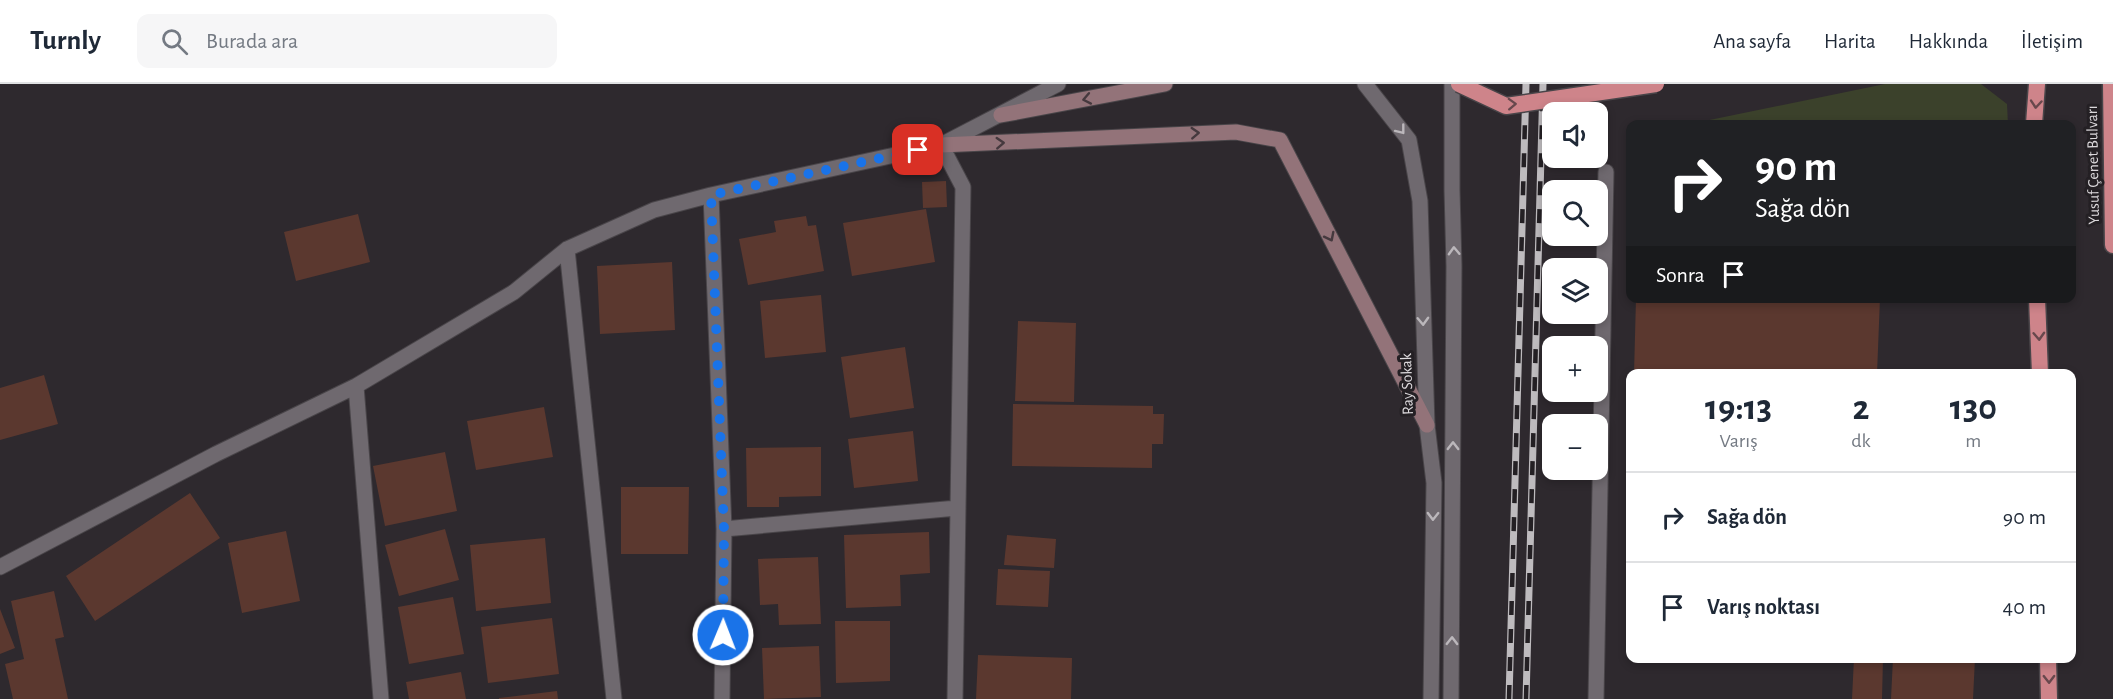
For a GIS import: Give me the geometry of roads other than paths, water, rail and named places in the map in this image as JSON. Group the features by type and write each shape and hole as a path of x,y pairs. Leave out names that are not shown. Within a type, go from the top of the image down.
{"highway":[{"path":"1459,84 1506,106 1656,84"},
{"path":"2034,120 2037,84"},
{"name":"Yusuf Çenet Bulvarı","path":"2111,84 2113,245"},
{"path":"2037,303 2040,369"},
{"path":"2048,663 2049,699"}],"main road":[{"path":"1001,115 1165,84"},
{"path":"942,145 1236,132 1280,140 1427,425"}],"street":[{"path":"0,567 216,454 356,386 514,292 567,249 654,210 711,195 942,145 1058,84"},
{"name":"Ray Sokak","path":"1365,84 1409,140 1420,201 1427,425 1434,483 1431,699"},
{"path":"1451,699 1454,278 1452,84"},
{"path":"942,145 963,187 955,699"},
{"path":"1596,699 1606,172"},
{"path":"711,195 724,530 722,699"},
{"path":"567,249 614,699"},
{"path":"356,386 381,699"},
{"path":"724,530 957,508"}],"railway":[{"path":"1509,699 1526,84"},
{"path":"1526,699 1543,84"}]}
